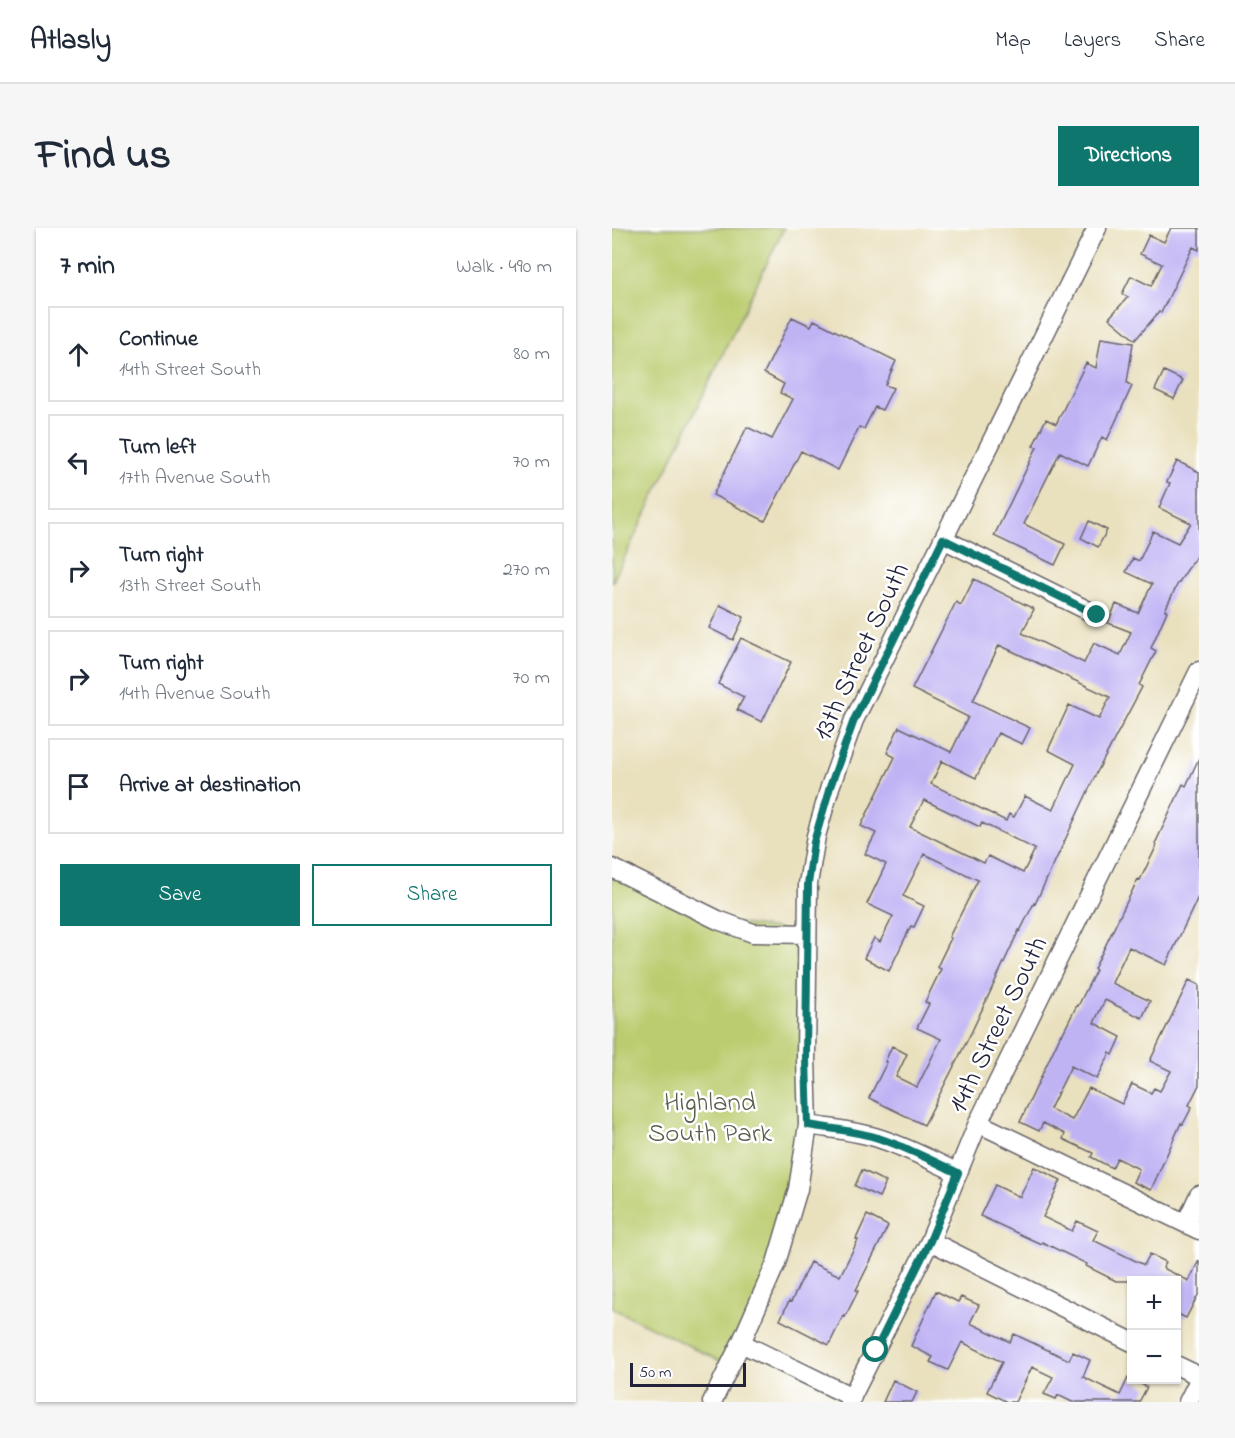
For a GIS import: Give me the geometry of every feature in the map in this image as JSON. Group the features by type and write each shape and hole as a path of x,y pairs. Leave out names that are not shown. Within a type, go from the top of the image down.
{"street":[{"name":"13th Street South","path":"712,1402 776,1263 798,1189 808,1125 806,1059 808,884 814,842 830,787 854,720 1097,228"},
{"path":"943,539 1097,615"},
{"name":"14th Street South","path":"851,1399 930,1241 978,1123 1199,671"},
{"path":"612,867 718,920 753,933 807,934"},
{"path":"978,1123 1192,1226 1199,1195"},
{"path":"808,1125 880,1139 958,1173"},
{"path":"930,1241 1127,1340"},
{"path":"741,1343 851,1399"},
{"path":"1181,1368 1199,1378 1188,1402"}],"green space":[{"path":"612,228 784,228 612,583"},
{"name":"Highland South Park","path":"612,868 718,920 807,934 798,1189 730,1366 612,1308"}],"building":[{"path":"1171,228 1199,228 1199,250 1193,247 1161,313 1159,312 1135,340 1109,318 1128,297 1122,294 1131,276 1151,286 1162,264 1140,254 1149,235 1164,242"},
{"path":"792,317 811,326 814,320 896,361 885,385 893,388 882,410 875,407 864,429 859,427 838,470 801,451 765,521 713,495 747,427 772,439 793,399 780,393 784,384 764,373"},
{"path":"1101,338 1133,343 1127,383 1132,386 1107,440 1102,437 1088,466 1060,452 1024,524 1065,544 1055,565 994,536 1037,447 1033,446 1046,419 1056,424 1086,363 1096,368"},
{"path":"1164,371 1183,380 1174,399 1155,390"},
{"path":"1177,461 1199,472 1199,552 1177,585 1165,610 1167,611 1151,648 1156,651 1139,685 1142,687 1096,774 1035,904 1019,930 972,1031 924,1125 869,1098 887,1062 885,1062 892,1046 907,1054 896,1077 917,1087 941,1039 917,1028 929,1004 925,1002 941,969 937,967 951,938 949,937 978,880 924,854 903,896 924,906 914,927 911,926 889,971 864,958 874,938 880,942 893,916 867,904 886,864 865,854 876,833 861,826 895,757 887,753 899,727 951,752 968,717 912,689 956,602 961,605 974,579 1034,609 1022,633 1084,663 1094,643 1120,655 1131,632 1108,623 1116,604 1138,613 1152,584 1126,572 1133,558 1139,561 1153,531 1178,543 1191,523 1159,508 1170,483 1167,482","holes":["999,645 1110,697 1099,719 1069,705 1048,750 1075,764 1053,810 1025,796 1014,817 1009,814 1006,821 931,784 942,761 976,778 998,733 1022,744 1030,728 973,701","924,800 980,827 982,823 1035,849 1023,873 988,856 984,863 910,827"]},
{"path":"1089,521 1107,530 1098,547 1081,538"},
{"path":"720,605 744,617 733,640 709,628"},
{"path":"741,638 791,662 762,722 737,710 744,697 718,684"},
{"path":"1199,758 1199,895 1166,965 1129,947 1112,983 1150,1001 1142,1018 1105,1000 1094,1023 1121,1037 1113,1055 1110,1053 1097,1079 1071,1066 1050,1109 1072,1120 1089,1088 1122,1104 1132,1084 1151,1093 1154,1088 1160,1091 1171,1071 1150,1061 1189,980 1199,985 1199,1085 1189,1105 1192,1107 1183,1124 1181,1123 1151,1190 1133,1182 1139,1169 1117,1158 1112,1168 1091,1157 1093,1153 1063,1139 1065,1134 1043,1123 1039,1131 1020,1122 1061,1034 1078,1006 1138,879 1140,880 1157,845 1155,844 1183,784 1186,786"},
{"path":"1034,1167 1061,1180 1043,1217 1072,1231 1077,1221 1098,1231 1093,1240 1144,1265 1150,1254 1166,1262 1163,1268 1179,1276 1127,1276 1127,1281 1116,1281 1042,1242 1041,1244 980,1216 995,1185 1020,1197"},
{"path":"862,1170 886,1182 879,1197 855,1186"},
{"path":"867,1215 888,1226 856,1290 858,1291 829,1345 780,1320 810,1262 840,1276 858,1240 856,1239"},
{"path":"1199,1260 1199,1293 1186,1318 1181,1316 1181,1277 1189,1281"},
{"path":"936,1291 958,1302 961,1297 979,1305 970,1323 1010,1342 1014,1334 1069,1360 1073,1352 1090,1360 1083,1377 1120,1395 1127,1380 1127,1384 1141,1384 1147,1387 1139,1402 1072,1402 1058,1395 1056,1399 1044,1394 1053,1377 1032,1367 1015,1402 1007,1402 987,1392 1002,1362 962,1342 948,1370 930,1362 933,1357 911,1346"},
{"path":"893,1380 917,1392 912,1402 883,1402"}],"route":[{"path":"876,1350 930,1241 958,1173 880,1139 808,1125 806,1059 808,884 814,842 830,787 854,720 943,539 1097,615"}]}
